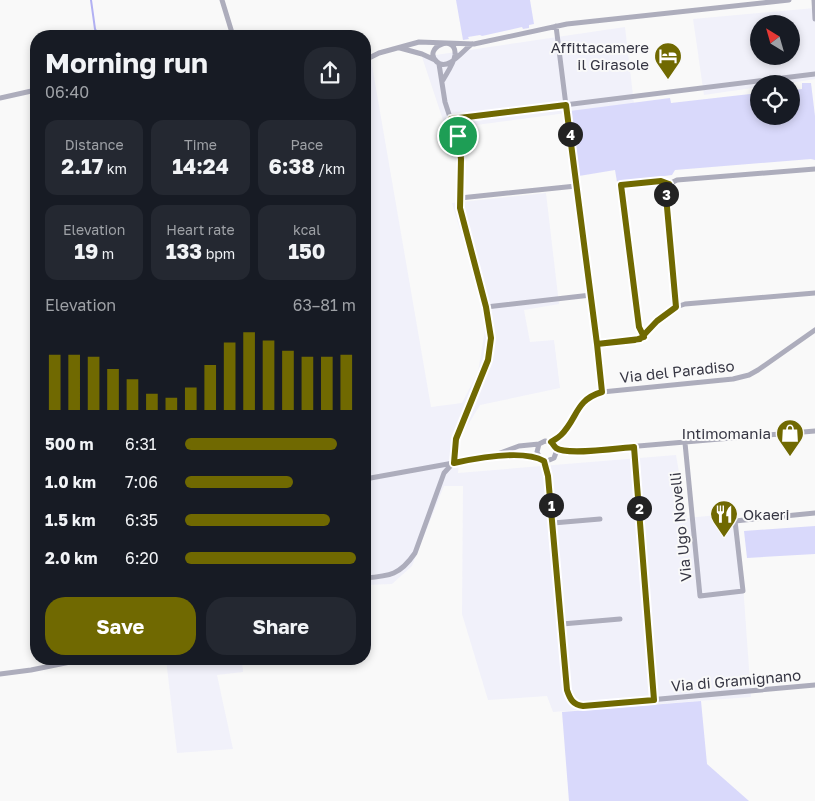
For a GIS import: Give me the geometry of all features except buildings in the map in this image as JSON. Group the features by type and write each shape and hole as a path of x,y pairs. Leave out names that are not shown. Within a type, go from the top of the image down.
{"street":[{"path":"222,0 231,30"},
{"path":"371,58 419,42 473,44 556,26 789,0"},
{"path":"814,0 815,19"},
{"path":"556,26 602,392"},
{"path":"371,577 396,573 415,554 444,473 454,463 456,439 477,388 490,348 490,324 462,220 460,198 461,159 458,136 444,97 443,80 434,54 435,49 445,43 450,44 454,51 454,58 443,80"},
{"path":"399,48 422,54 437,62 447,64 473,44"},
{"path":"451,119 815,74"},
{"path":"0,98 30,91"},
{"path":"676,307 666,196 669,184 677,180 815,169"},
{"path":"644,337 639,327 621,185 661,181 669,184"},
{"path":"460,198 576,186"},
{"path":"597,344 635,340 644,337 657,321 676,307 685,304 815,293"},
{"path":"486,307 590,295"},
{"name":"Via del Paradiso","path":"551,442 562,434 580,405 589,397 602,392 732,379 748,375 815,330"},
{"path":"371,477 492,456 519,446 539,444 545,441 551,442 556,448 580,452 815,432"},
{"name":"Via Ugo Novelli","path":"685,442 700,596 743,591 735,520 815,513"},
{"path":"539,444 536,452 542,460 548,475 562,624 620,619"},
{"path":"634,447 654,700"},
{"path":"492,456 530,456 542,460 551,460 556,456 556,448"},
{"path":"548,475 551,460"},
{"path":"553,524 600,519"},
{"name":"Via di Gramignano","path":"562,624 567,690 572,701 579,706 815,685"},
{"path":"0,674 56,665"}],"shaded area":[{"path":"456,0 530,0 534,24 529,25 529,28 523,29 522,27 482,36 468,37 469,39 463,40"},
{"path":"815,8 815,79 800,81 800,75 750,75 750,88 704,95 693,19"},
{"path":"625,27 634,104 446,129 422,57"},
{"path":"371,60 431,407 462,403 478,372 485,330 482,302 452,203 546,193 559,304 524,310 530,342 554,340 560,388 480,405 461,436 458,473 676,455 687,518 738,513 751,697 553,712 547,696 488,700 462,614 463,486 444,486 412,566 392,584 371,585"},
{"path":"802,83 811,83 815,116 815,160 675,170 672,175 617,182 615,170 579,176 570,111 670,98 671,103 750,94 750,125 800,125 800,89 802,89"},
{"path":"815,526 815,554 747,558 744,531"},
{"path":"167,665 242,665 243,672 217,675 233,749 177,753"},
{"path":"701,701 707,764 749,801 569,801 562,712"}],"waterway":[{"path":"91,0 96,30"}],"place":[{"name":"Affittacamere il Girasole","path":"668,80"},
{"name":"Intimomania","path":"790,457"},
{"name":"Okaeri","path":"724,538"}],"route":[{"path":"458,136 451,119 566,105 597,344 635,340 640,339 644,337 639,327 621,185 661,181 669,184 666,196 676,307 657,321 644,337 640,339 597,344 602,392 585,400 562,434 551,442 556,448 580,452 634,447 654,700 579,706 574,704 569,696 548,476 544,461 534,457 492,456 454,463 456,439 488,360 491,338 486,307 460,208 461,159 458,136"}]}
